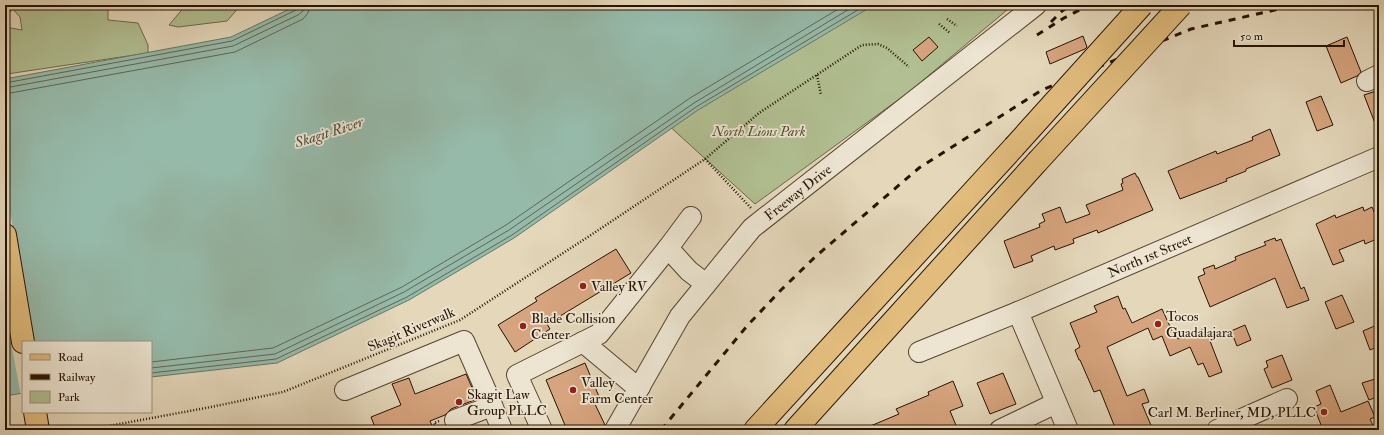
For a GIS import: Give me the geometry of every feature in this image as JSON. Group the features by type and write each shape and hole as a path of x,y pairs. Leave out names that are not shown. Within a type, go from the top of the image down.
{"main road":[{"path":"755,430 1142,5"},
{"path":"794,430 1181,5"},
{"path":"5,235 23,341"},
{"path":"35,413 38,430"}],"street":[{"name":"Freeway Drive","path":"616,430 680,316 752,228 1036,5"},
{"name":"North 1st Street","path":"919,352 1378,162"},
{"path":"542,430 517,375 599,334 691,217"},
{"path":"668,248 689,271 706,284"},
{"path":"1018,312 1068,430"},
{"path":"345,390 464,341 502,430"},
{"path":"584,342 632,383 640,387"},
{"path":"1217,430 1287,399"},
{"path":"1000,430 1056,403"},
{"path":"460,430 455,420 492,406"}],"path":[{"path":"5,14 18,5"},
{"path":"947,19 957,26"},
{"path":"939,24 950,33"},
{"name":"Skagit Riverwalk","path":"87,430 283,392 460,320 705,159 759,113 862,45 878,44 887,48 909,67"},
{"path":"817,75 820,95"},
{"path":"705,159 753,210"}],"green space":[{"path":"9,5 58,5 61,10 72,5 108,5 108,20 138,23 148,45 148,53 5,74 5,27 22,30 20,17"},
{"path":"186,5 241,5 227,21 178,27 169,25"},
{"name":"North Lions Park","path":"851,5 1013,5 909,92 755,204 667,124"}],"water":[{"name":"Skagit River","path":"298,5 874,5 698,110 514,238 409,300 277,363 152,377 152,341 22,341 22,393 5,396 5,79 231,37"}],"pier":[{"path":"5,185 34,341 22,341 22,396 5,311"}],"building":[{"path":"1083,36 1087,47 1085,49 1050,64 1046,52"},
{"path":"929,37 938,47 922,61 913,50"},
{"path":"1347,37 1361,72 1357,76 1341,83 1326,46"},
{"path":"1379,90 1379,131 1378,131 1364,95"},
{"path":"1321,96 1333,125 1317,131 1306,102"},
{"path":"1270,129 1280,155 1246,169 1246,171 1226,179 1227,181 1180,199 1168,171 1216,151 1217,154 1253,140 1252,137"},
{"path":"1135,173 1153,210 1098,233 1097,230 1073,239 1074,243 1055,250 1054,246 1031,256 1033,261 1014,268 1004,241 1040,227 1039,224 1045,221 1042,214 1060,207 1066,223 1090,214 1086,205 1123,190 1121,184 1123,183 1122,179"},
{"path":"1363,207 1364,211 1372,207 1379,223 1379,238 1365,244 1364,240 1339,250 1344,261 1333,265 1316,224 1335,215 1336,218"},
{"path":"1275,238 1276,241 1281,239 1301,289 1304,287 1309,300 1287,308 1275,278 1210,307 1198,277 1205,274 1203,269 1214,265 1215,269 1236,260 1235,257 1266,245 1264,242"},
{"name":"Valley RV","path":"616,249 631,273 547,324 550,329 515,352 498,325 537,301 535,298"},
{"path":"1342,295 1354,322 1336,329 1325,302"},
{"path":"1118,296 1123,309 1125,308 1132,323 1162,309 1173,333 1175,332 1178,339 1205,328 1222,372 1209,377 1203,363 1198,365 1190,347 1170,356 1162,336 1153,340 1148,328 1107,347 1127,396 1144,389 1149,402 1142,404 1153,430 1116,430 1100,390 1094,392 1075,350 1080,347 1070,323 1097,312 1094,306"},
{"path":"1379,324 1379,346 1370,350 1363,331"},
{"path":"1245,325 1251,340 1237,346 1231,331"},
{"path":"1282,355 1292,380 1272,388 1264,369 1268,367 1266,361"},
{"name":"Valley Farm Center","path":"585,363 600,399 594,402 605,425 596,430 567,430 546,380"},
{"path":"1003,373 1016,404 990,414 977,383"},
{"path":"466,374 477,399 451,409 445,415 430,421 434,430 376,430 371,417 401,405 392,384 409,378 415,394"},
{"path":"1375,379 1379,390 1379,396 1369,400 1362,383"},
{"path":"953,381 963,406 950,411 958,430 861,430 899,414 896,409 929,395 928,392"},
{"path":"1330,385 1341,412 1368,401 1375,417 1370,419 1375,430 1323,430 1314,407 1321,404 1316,391"}],"railway":[{"path":"1051,22 1062,11 1071,5"},
{"path":"1037,35 1064,18 1089,5"},
{"path":"661,430 747,326 781,290 815,257 919,168 1042,90 1191,29 1297,5"}],"place":[{"name":"Valley RV","path":"583,286"},
{"name":"Tocos Guadalajara","path":"1158,324"},
{"name":"Blade Collision Center","path":"523,326"},
{"name":"Valley Farm Center","path":"573,390"},
{"name":"Skagit Law Group PLLC","path":"459,402"},
{"name":"Carl M. Berliner, MD, PLLC","path":"1324,412"}]}
